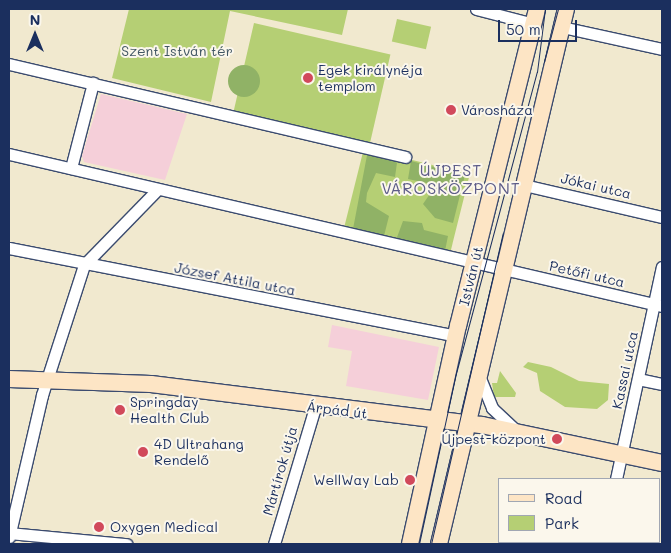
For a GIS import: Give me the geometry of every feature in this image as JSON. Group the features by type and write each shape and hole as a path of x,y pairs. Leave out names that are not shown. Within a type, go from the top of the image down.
{"main road":[{"path":"439,544 470,424 566,9"},
{"name":"István út","path":"410,544 439,422 456,336 536,16"},
{"name":"Árpád út","path":"9,379 48,378 151,384 315,407 470,424 518,432 662,463"}],"street":[{"path":"476,9 536,16"},
{"path":"562,27 662,49"},
{"path":"9,64 93,82 406,157"},
{"path":"70,168 93,82"},
{"path":"9,154 156,191 170,191 474,262"},
{"name":"Jókai utca","path":"524,185 662,217"},
{"path":"126,544 9,534 48,378 84,265 156,191"},
{"name":"József Attila utca","path":"9,248 84,265 456,336"},
{"name":"Petőfi utca","path":"474,262 658,305"},
{"name":"Kassai utca","path":"616,478 638,378 658,305 662,267"},
{"path":"480,375 492,408 518,432"},
{"path":"638,378 662,384"},
{"name":"Mártírok útja","path":"274,544 315,407"}],"shaded area":[{"path":"101,94 187,114 165,180 84,162 82,156"},
{"path":"332,325 439,347 428,400 346,386 352,351 328,347"}],"green space":[{"name":"Szent István tér","path":"129,9 348,9 342,35 230,11 211,102 112,78"},
{"path":"397,19 431,27 426,49 392,41"},
{"path":"254,23 390,54 370,143 234,112"},
{"path":"244,65 250,66 255,70 259,75 259,87 255,92 250,96 244,97 238,96 233,92 229,87 228,81 229,75 233,70 238,66"},
{"path":"364,148 470,174 450,254 344,228"},
{"path":"368,150 392,156 397,163 395,177 376,173 367,193 366,202 389,216 384,236 353,229"},
{"path":"411,161 465,175 453,223 435,218 423,204 436,185 408,179"},
{"path":"403,221 422,223 424,230 448,236 445,251 396,240"},
{"path":"528,362 551,367 579,381 609,384 608,400 597,409 565,407 540,391 537,373 523,367"},
{"path":"500,371 516,393 515,397 494,397 492,383 497,383"}],"tram line":[{"path":"419,544 455,377 537,72 545,9"},
{"path":"544,62 558,9"},
{"path":"431,544 503,233"}],"place":[{"name":"Egek királynéja templom","path":"308,78"},
{"name":"Városháza","path":"451,110"},
{"name":"Springday Health Club","path":"120,410"},
{"name":"Újpest-központ","path":"557,439"},
{"name":"4D Ultrahang Rendelő","path":"143,452"},
{"name":"WellWay Lab","path":"410,480"},
{"name":"Oxygen Medical","path":"99,527"}],"district":[{"name":"ÚJPEST VÁROSKÖZPONT","path":"451,179"}]}
